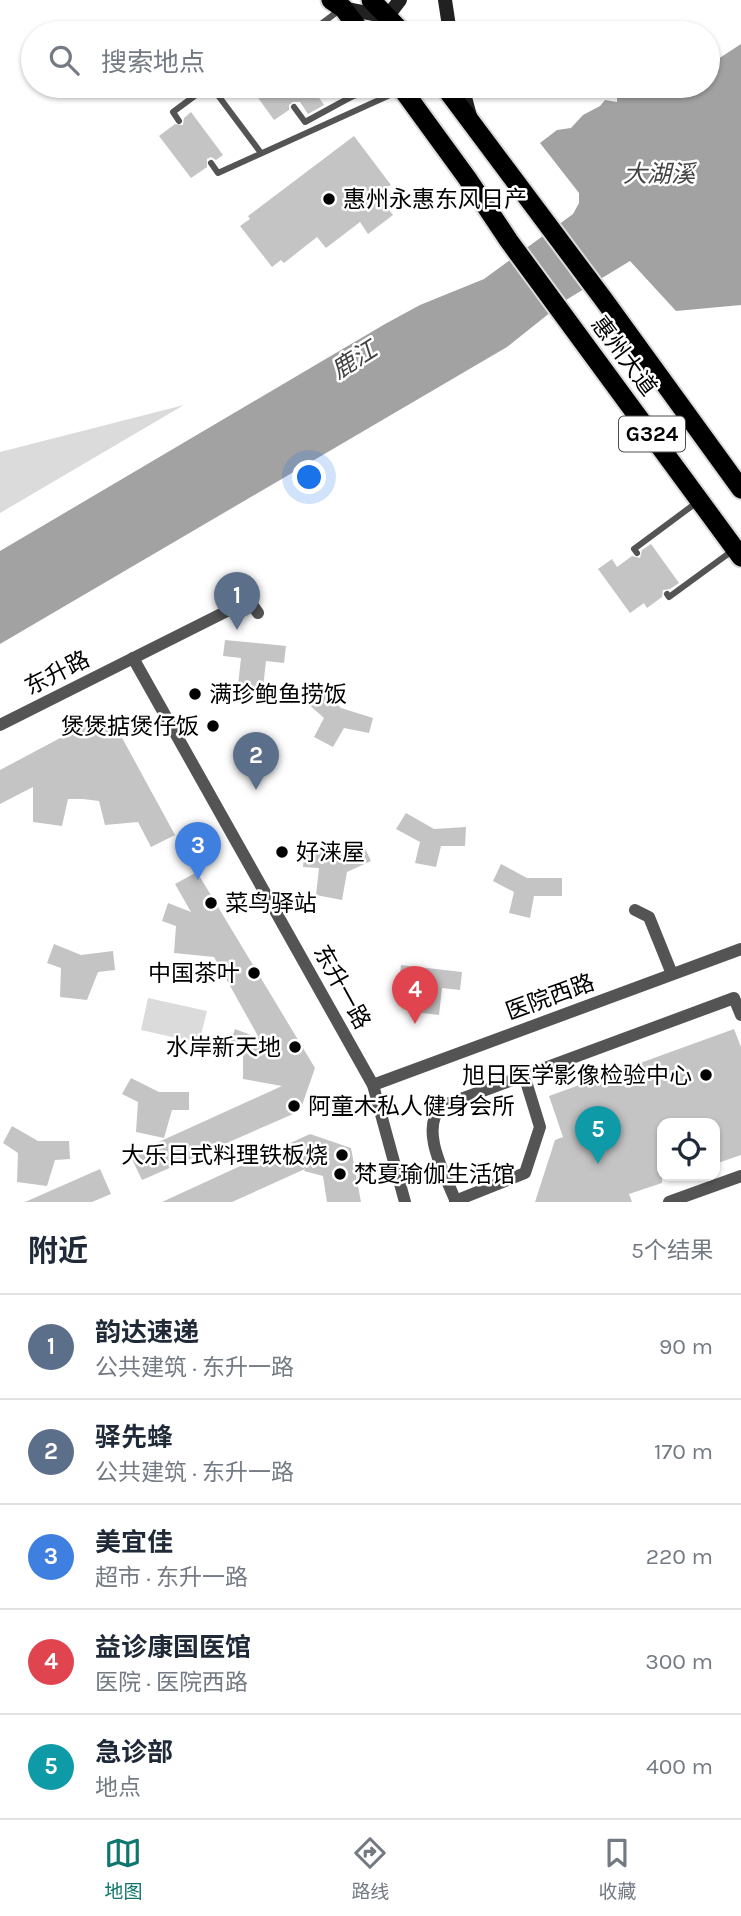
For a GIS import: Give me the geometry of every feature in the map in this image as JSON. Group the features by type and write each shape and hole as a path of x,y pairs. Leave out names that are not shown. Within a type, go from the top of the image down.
{"highway":[{"path":"337,4 352,21"},
{"path":"377,5 392,21"},
{"name":"惠州大道","path":"404,98 467,178 509,241 700,499 738,553 741,569"},
{"name":"G324","path":"453,98 472,124"},
{"name":"惠州大道","path":"472,124 741,489"}],"main road":[{"path":"337,4 377,5 400,0"},
{"path":"445,0 448,21"},
{"path":"337,4 377,5"},
{"path":"465,98 472,124"}],"street":[{"name":"东升路","path":"0,725 249,600 258,613"},
{"name":"东升一路","path":"133,658 373,1085 405,1202"},
{"path":"635,910 649,918 672,974"},
{"name":"医院西路","path":"373,1085 741,948"},
{"path":"524,1075 540,1127 525,1173 456,1201 431,1134 435,1113 447,1103 734,998 741,1015"},
{"path":"669,1202 741,1176"}],"lane":[{"path":"321,21 337,4"},
{"path":"179,121 173,113 194,98"},
{"path":"219,98 261,153"},
{"path":"294,107 305,122 349,98"},
{"path":"211,163 218,173 373,98"},
{"path":"637,553 634,549 700,499"},
{"path":"667,594 669,597 738,553"}],"shaded area":[{"path":"184,405 0,513 0,452"},
{"path":"148,998 207,1011 199,1043 141,1030"}],"water":[{"name":"大湖溪","path":"741,44 741,305 676,311 630,261 566,300 507,347 0,644 0,551 385,324 420,305 484,279 573,214 579,203 579,193 540,143 557,130 571,128 583,115 600,106 605,100 617,102 617,98 720,98 720,58"}],"building":[{"path":"258,98 319,98 324,105 308,114 300,102 293,102 289,105 289,110 274,120"},
{"path":"191,112 223,155 216,160 211,157 207,159 207,167 191,178 159,136 175,124 183,125 184,118"},
{"name":"惠州永惠东风日产","path":"354,136 391,185 385,188 391,196 383,202 393,215 368,234 360,222 326,248 317,237 284,263 281,260 272,267 240,226 250,219 248,216"},
{"path":"651,544 679,583 663,590 662,597 647,608 644,603 630,613 598,569 612,559 617,567 632,556 640,558 642,550"},
{"path":"225,640 286,646 284,663 266,661 263,688 238,685 241,658 223,656"},
{"path":"318,688 341,708 373,718 369,733 344,728 333,747 314,737 324,718 306,702"},
{"path":"94,720 114,723 175,835 151,847 138,822 105,825 99,801 83,799 68,799 62,826 33,822 33,787 0,804 0,770"},
{"path":"406,813 434,829 466,827 465,846 441,846 436,867 415,863 420,842 396,829"},
{"path":"363,844 371,861 347,872 342,900 316,895 319,868 303,867 305,848 325,849 324,862"},
{"path":"501,864 527,878 562,878 562,896 534,896 530,918 509,913 514,892 493,881"},
{"name":"水岸新天地","path":"197,872 315,1068 300,1111 142,1180 130,1155 282,1086 243,1079 243,1051 229,1045 235,1029 259,1038 214,957 174,953 176,926 162,921 168,903 191,912 175,884"},
{"path":"54,944 81,955 113,951 115,970 98,972 87,1000 60,997 61,968 47,963"},
{"path":"401,965 462,972 460,990 442,988 439,1015 413,1012 416,984 399,983"},
{"path":"734,1029 741,1047 741,1155 720,1162 720,1118 657,1118 657,1181 662,1183 629,1194 632,1202 535,1202 555,1140 563,1137 549,1096"},
{"path":"131,1078 159,1092 189,1092 189,1110 172,1110 164,1138 136,1132 138,1102 122,1094"},
{"path":"12,1126 38,1141 69,1141 70,1159 55,1160 47,1186 17,1182 18,1153 3,1143"},
{"path":"310,1134 351,1148 361,1202 327,1202 323,1176 304,1171 305,1169 232,1202 162,1202"},
{"path":"100,1169 111,1194 92,1202 25,1202"}],"place":[{"name":"惠州永惠东风日产","path":"329,199"},
{"name":"韵达速递","path":"237,630"},
{"name":"满珍鲍鱼捞饭","path":"195,694"},
{"name":"煲煲掂煲仔饭","path":"213,726"},
{"name":"驿先蜂","path":"256,790"},
{"name":"好涞屋","path":"282,852"},
{"name":"美宜佳","path":"198,880"},
{"name":"菜鸟驿站","path":"211,903"},
{"name":"中国茶叶","path":"254,973"},
{"name":"益诊康国医馆","path":"415,1024"},
{"name":"水岸新天地","path":"295,1047"},
{"name":"旭日医学影像检验中心","path":"706,1075"},
{"name":"阿童木私人健身会所","path":"294,1106"},
{"name":"大乐日式料理铁板烧","path":"342,1155"},
{"name":"急诊部","path":"598,1164"},
{"name":"梵夏瑜伽生活馆","path":"340,1174"}],"water label":[{"name":"鹿江","path":"354,360"}]}
